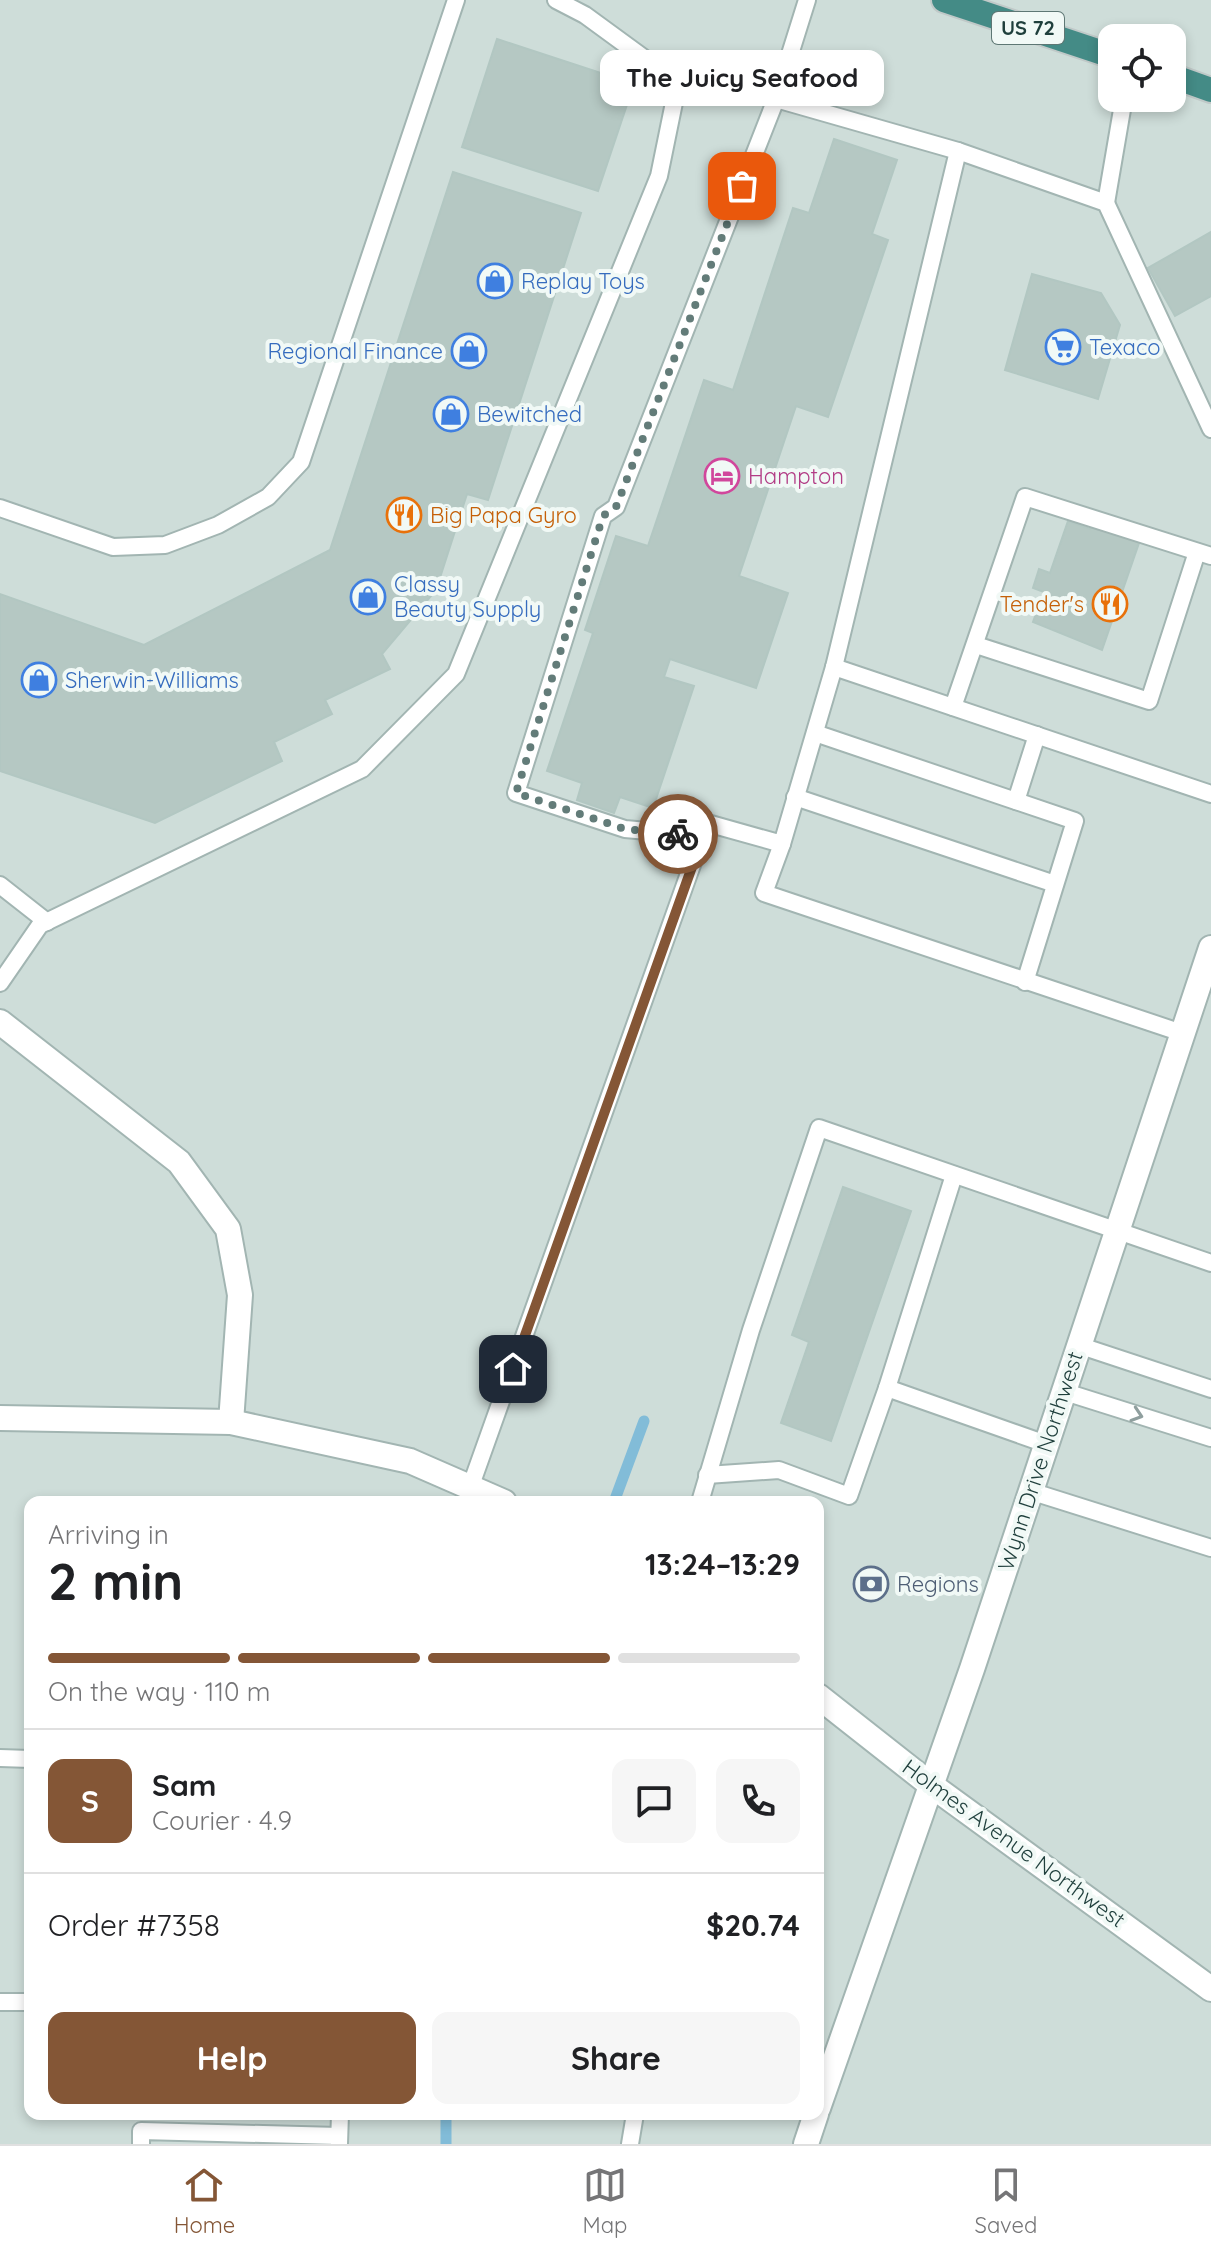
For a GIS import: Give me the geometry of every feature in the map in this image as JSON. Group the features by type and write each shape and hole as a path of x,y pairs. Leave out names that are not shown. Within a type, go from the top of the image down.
{"highway":[{"name":"US 72","path":"944,0 1098,51"},
{"path":"1186,81 1211,90"}],"street":[{"name":"Wynn Drive Northwest","path":"824,2091 931,1785 1211,948"},
{"path":"0,1022 179,1162 228,1229 240,1295 231,1422"},
{"path":"0,1418 231,1422 410,1461 489,1496"},
{"name":"Holmes Avenue Northwest","path":"824,1701 931,1785 1211,1989"},
{"name":"Wynn Drive Northwest","path":"806,2144 814,2120"}],"lane":[{"path":"0,508 113,547 165,545 218,525 268,497 301,462 456,0"},
{"path":"0,983 40,925 362,769 456,674 659,176 678,83 585,15 556,0"},
{"path":"703,836 625,829 516,793 603,516 616,507 776,99 807,0"},
{"path":"776,99 958,151 1106,203"},
{"path":"1122,112 1106,203 1211,429"},
{"path":"958,151 834,667 782,844 764,893 1182,1033"},
{"path":"953,707 1025,497 1204,554 1149,701 976,645"},
{"path":"834,667 1211,794"},
{"path":"815,733 1075,821 1025,982"},
{"path":"1016,801 1037,735"},
{"path":"795,797 1055,884"},
{"path":"470,1488 707,823 782,844"},
{"path":"0,885 47,922"},
{"path":"702,1496 819,1128 1211,1263"},
{"path":"707,1475 779,1470 849,1496 887,1388 954,1175"},
{"path":"1078,1345 1211,1389"},
{"path":"887,1388 1046,1444"},
{"path":"1062,1391 1211,1438"},
{"path":"1030,1491 1211,1548"},
{"path":"0,1758 24,1759"},
{"path":"0,2002 24,2002"},
{"path":"141,2130 339,2140 340,2120"},
{"path":"630,2144 634,2120"}],"shaded area":[{"path":"0,0 1211,0 1211,2144 0,2144"}],"building":[{"path":"497,39 634,84 598,191 462,147"},
{"name":"Hampton","path":"834,139 897,160 872,234 888,240 828,417 796,406 739,576 788,593 756,688 670,659 664,677 694,686 653,808 620,797 614,813 577,800 582,783 547,771 593,633 585,630 616,536 648,546 704,380 733,390 793,208 809,213"},
{"path":"453,172 581,213 488,500 467,494 436,590 382,654 390,669 325,700 332,714 274,742 282,761 155,823 0,771 0,594 144,645 330,550"},
{"name":"Texaco","path":"1211,232 1211,296 1175,316 1148,268"},
{"name":"Texaco","path":"1032,274 1101,293 1120,325 1098,399 1005,370"},
{"path":"1068,521 1090,529 1092,523 1140,540 1102,650 1033,622 1044,592 1033,588 1039,569 1050,573"},
{"path":"843,1187 911,1211 831,1441 781,1423 809,1342 792,1335"}],"waterway":[{"path":"616,1496 644,1421"},
{"path":"446,2120 446,2144"}],"way so far":[{"path":"678,834 625,829 516,793 603,516 616,507 742,186"}],"place":[{"name":"The Juicy Seafood","path":"742,186"},
{"name":"Replay Toys","path":"495,281"},
{"name":"Texaco","path":"1063,347"},
{"name":"Regional Finance","path":"469,351"},
{"name":"Bewitched","path":"451,414"},
{"name":"Hampton","path":"722,476"},
{"name":"Big Papa Gyro","path":"404,515"},
{"name":"Classy Beauty Supply","path":"368,597"},
{"name":"Tender's","path":"1110,604"},
{"name":"Sherwin-Williams","path":"39,680"},
{"name":"Regions","path":"871,1584"}],"route":[{"path":"513,1369 703,836 678,834"}]}
